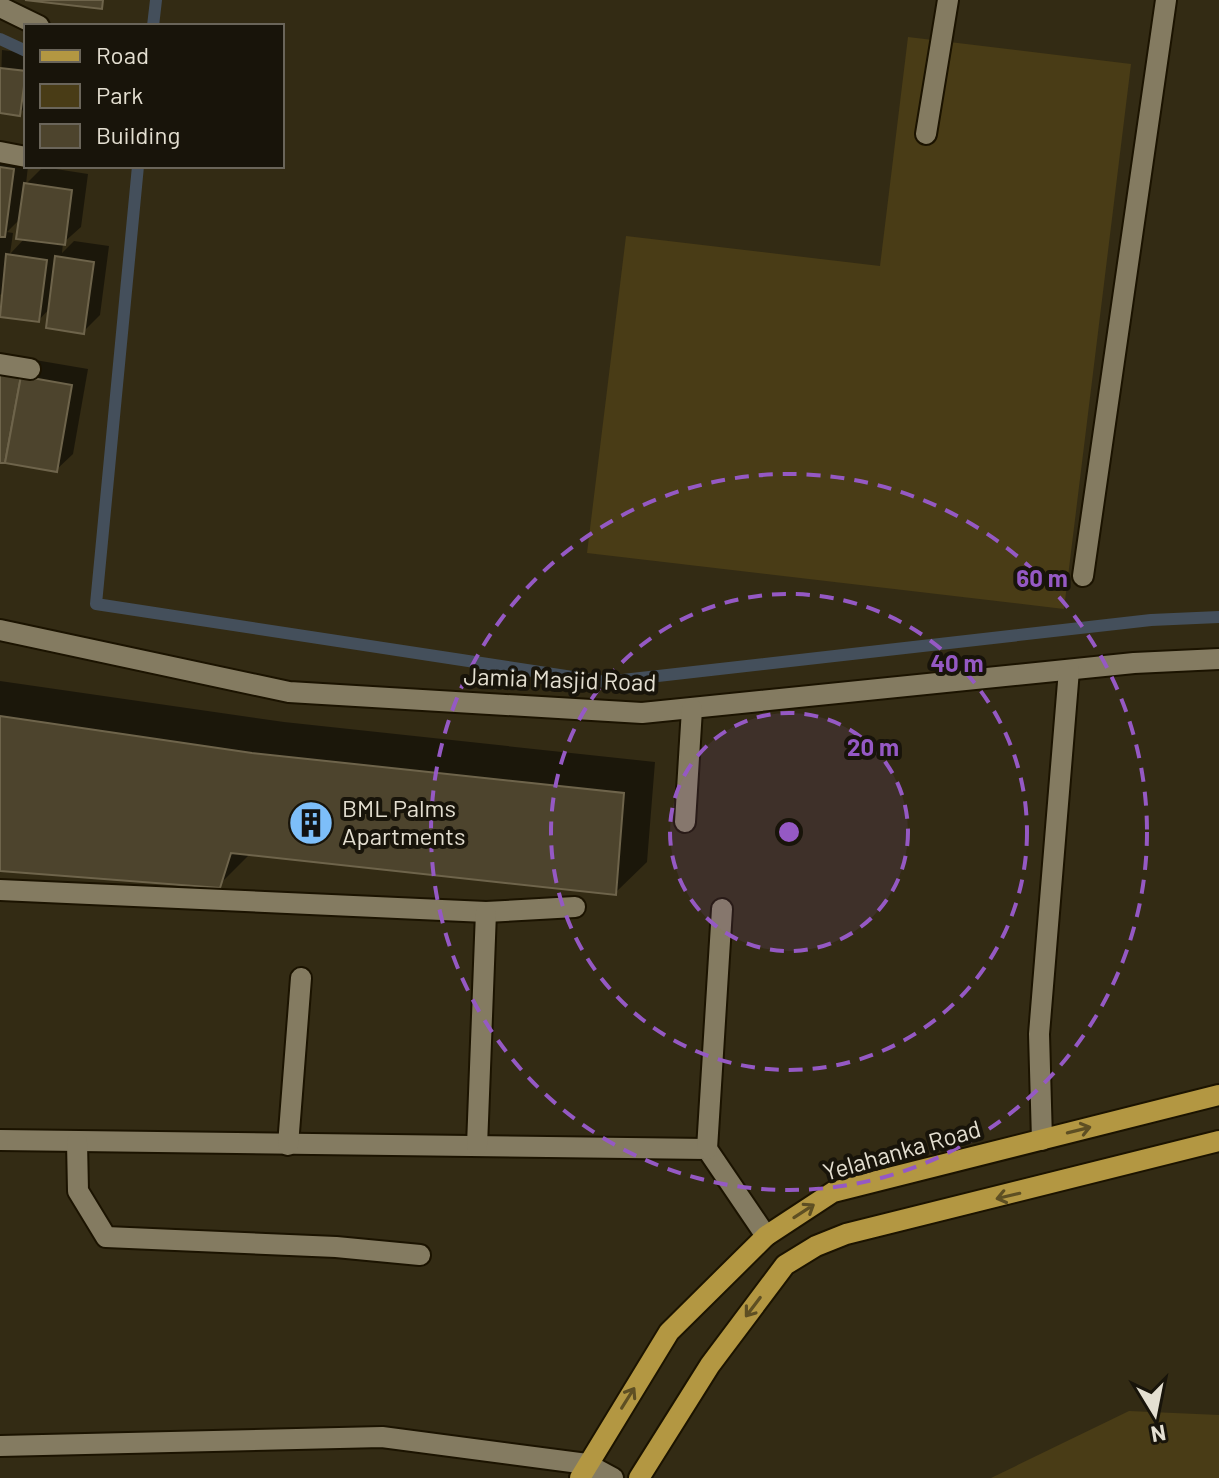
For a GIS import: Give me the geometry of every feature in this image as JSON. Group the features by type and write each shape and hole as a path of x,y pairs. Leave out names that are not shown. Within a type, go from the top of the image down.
{"main road":[{"name":"Yelahanka Road","path":"583,1471 669,1332 766,1236 833,1192 1219,1095"},
{"path":"639,1478 710,1365 785,1265 816,1246 846,1234 1219,1141"}],"street":[{"path":"926,134 948,0"},
{"path":"1083,576 1166,0"},
{"path":"0,7 35,24"},
{"path":"0,152 24,157"},
{"path":"0,364 30,369"},
{"name":"Jamia Masjid Road","path":"0,630 289,692 642,713 1069,670 1219,659"},
{"path":"1042,1140 1039,1034 1069,670"},
{"path":"685,822 692,709"},
{"path":"0,890 486,912 575,907"},
{"path":"722,909 707,1149 766,1236"},
{"path":"477,1146 486,912"},
{"path":"288,1145 301,978"},
{"path":"0,1140 707,1149"},
{"path":"77,1142 78,1191 106,1237 336,1247 420,1255"},
{"path":"0,1446 382,1437 613,1478"}],"green space":[{"path":"908,37 1131,64 1064,609 587,553 626,236 880,266"},
{"path":"1129,1411 1219,1415 1219,1478 991,1478"}],"building":[{"path":"25,0 103,0 102,9"},
{"path":"0,68 24,71 20,116 0,113"},
{"path":"0,167 14,169 5,237 0,237"},
{"path":"24,183 72,190 65,245 16,239"},
{"path":"6,254 47,260 39,322 0,317"},
{"path":"55,256 94,262 84,334 46,328"},
{"path":"0,373 21,376 5,463 0,463"},
{"path":"21,376 72,385 57,472 5,463"},
{"name":"BML Palms Apartments","path":"0,716 252,753 624,793 616,895 231,853 220,888 0,871"}],"waterway":[{"path":"153,24 156,0"},
{"path":"0,39 24,50"},
{"path":"138,168 96,604 605,682 1151,620 1219,617"}],"place":[{"name":"BML Palms Apartments","path":"311,823"}]}
